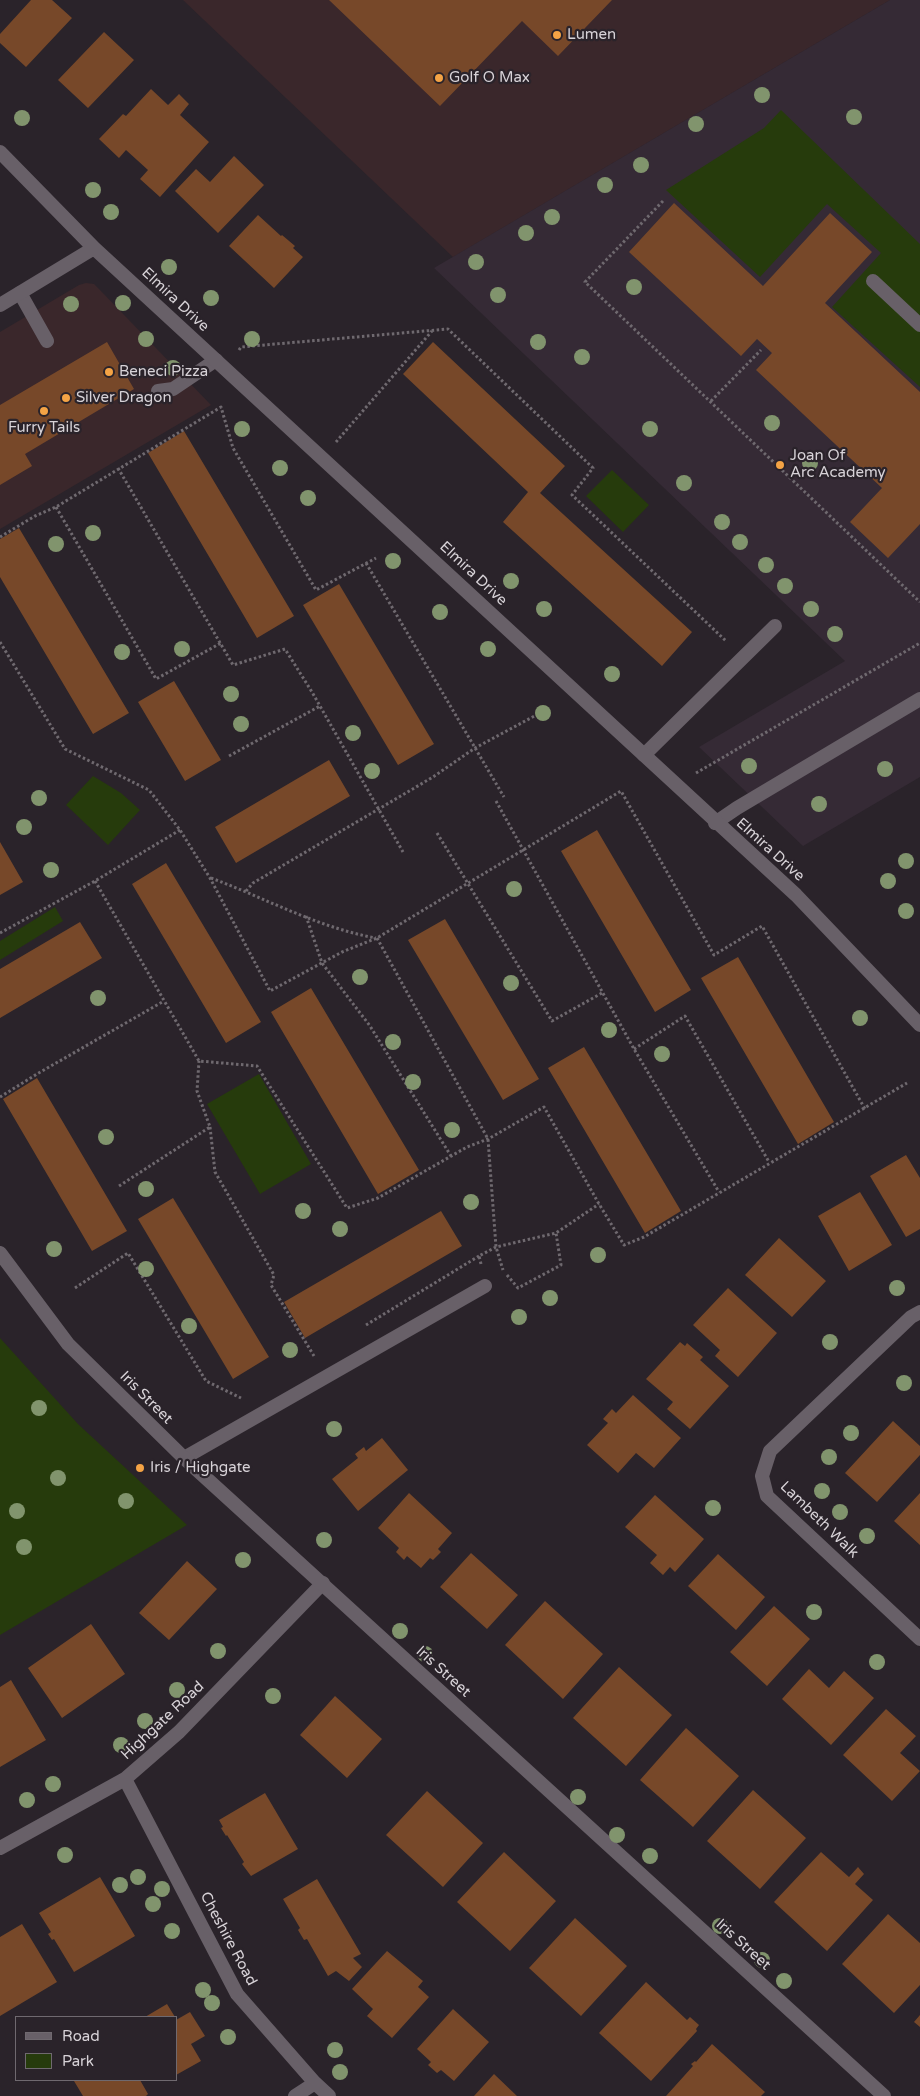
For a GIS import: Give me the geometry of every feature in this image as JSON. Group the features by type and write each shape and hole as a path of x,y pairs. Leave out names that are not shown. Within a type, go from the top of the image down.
{"street":[{"name":"Elmira Drive","path":"0,152 94,248 644,755 715,823 796,895 920,1025"},
{"path":"0,305 94,248"},
{"path":"873,281 920,325"},
{"path":"20,293 46,341"},
{"path":"158,392 172,390 220,364"},
{"path":"644,755 775,626"},
{"path":"715,823 920,699"},
{"name":"Iris Street","path":"0,1253 68,1344 184,1458 884,2096"},
{"path":"184,1458 486,1286"},
{"name":"Lambeth Walk","path":"920,1312 911,1317 770,1451 762,1476 767,1496 920,1639"},
{"name":"Highgate Road","path":"0,1848 124,1779 178,1732 323,1583"},
{"name":"Cheshire Road","path":"124,1779 237,1994 315,2083 329,2096"},
{"path":"295,2096 315,2083"}],"path":[{"path":"662,201 586,282 920,602"},
{"path":"220,364 241,347 448,329 594,468 572,495 743,658"},
{"path":"322,458 432,330"},
{"path":"711,401 761,350"},
{"path":"0,537 35,516 56,507 221,407 233,448 316,590 376,558"},
{"path":"118,468 234,665 284,648 320,706 403,852"},
{"path":"56,507 156,679 221,643"},
{"path":"366,563 504,796"},
{"path":"0,642 66,749 149,790 180,830 210,878 270,991 342,952 377,938 621,791 714,955 762,926 865,1109"},
{"path":"676,785 920,643"},
{"path":"229,756 320,706"},
{"path":"246,891 253,883 433,777 475,748 540,713"},
{"path":"496,801 602,993 719,1192"},
{"path":"0,933 95,881 180,830"},
{"path":"437,833 552,1021 602,993"},
{"path":"210,878 306,916 359,935 377,938"},
{"path":"95,881 198,1061 197,1090 210,1127 216,1172 274,1275 271,1284 314,1356"},
{"path":"306,916 322,963 370,1026 451,1156"},
{"path":"377,938 488,1139 496,1247 504,1271 518,1288 561,1265 556,1233"},
{"path":"0,1097 36,1074 164,1001"},
{"path":"634,1049 685,1016 768,1162"},
{"path":"198,1061 257,1066 347,1208 378,1198 467,1147 488,1139 544,1108 624,1245 644,1237 768,1162 865,1109 907,1083"},
{"path":"120,1186 210,1127"},
{"path":"486,1286 479,1256 496,1247 556,1233 599,1204"},
{"path":"75,1288 128,1254 206,1382 243,1399 257,1417"}],"shaded area":[{"path":"183,0 890,0 453,257"},
{"name":"Joan Of Arc Academy","path":"890,0 920,0 920,777 803,846 699,747 845,661 434,268"},
{"path":"86,283 94,284 211,405 0,529 0,332 79,285"}],"green space":[{"path":"781,110 920,244 920,387 832,307 881,253 827,204 760,277 666,190 764,128"},
{"path":"612,470 649,505 623,532 586,496"},
{"path":"93,776 121,793 140,810 108,845 66,805"},
{"path":"55,907 63,921 0,960 0,941"},
{"path":"259,1074 311,1164 260,1194 207,1104"},
{"path":"0,1338 78,1424 187,1525 0,1635"}],"building":[{"path":"31,0 52,0 72,18 26,67 0,43 0,34"},
{"name":"Golf O Max","path":"329,0 612,0 558,56 522,21 440,106"},
{"path":"104,32 134,60 88,108 58,80"},
{"path":"151,89 168,105 179,94 189,104 180,115 209,142 160,197 140,179 148,170 126,150 119,158 99,139 123,114 126,116"},
{"path":"234,156 264,185 218,233 175,191 196,169 210,182"},
{"path":"674,203 763,286 830,213 872,252 825,303 920,392 920,524 888,558 850,522 882,488 756,370 772,353 757,339 741,356 629,252"},
{"path":"258,215 295,246 293,248 303,257 274,288 229,246"},
{"path":"107,342 134,389 25,454 32,466 0,485 0,405"},
{"path":"433,342 565,466 540,493 692,632 662,666 503,522 528,492 403,374"},
{"path":"184,431 294,616 257,638 148,453"},
{"path":"19,528 129,713 93,734 0,577 0,539"},
{"path":"339,584 434,744 398,765 303,605"},
{"path":"174,681 221,760 185,781 138,702"},
{"path":"329,760 350,796 236,863 215,827"},
{"path":"597,830 691,990 655,1012 561,851"},
{"path":"0,842 23,882 0,895"},
{"path":"166,863 261,1022 226,1043 132,884"},
{"path":"445,919 539,1079 503,1100 408,940"},
{"path":"80,922 102,958 0,1018 0,969"},
{"path":"738,957 834,1122 798,1144 701,978"},
{"path":"311,988 419,1170 378,1194 271,1012"},
{"path":"584,1047 681,1211 645,1233 548,1068"},
{"path":"37,1078 127,1231 92,1251 3,1099"},
{"path":"906,1155 920,1178 920,1229 906,1237 870,1176"},
{"path":"860,1192 892,1245 849,1271 818,1216"},
{"path":"173,1198 269,1357 233,1379 138,1219"},
{"path":"441,1211 462,1246 305,1338 284,1302"},
{"path":"779,1238 826,1281 792,1317 745,1275"},
{"path":"728,1288 777,1333 738,1377 715,1356 720,1350 693,1325"},
{"path":"680,1342 685,1346 687,1343 703,1357 700,1360 729,1386 690,1429 667,1409 673,1402 646,1379"},
{"path":"633,1395 681,1438 654,1468 636,1453 618,1473 587,1445 608,1423 603,1419 612,1409 616,1413"},
{"path":"893,1421 920,1446 920,1455 877,1502 845,1473"},
{"path":"382,1438 408,1470 358,1511 332,1479 358,1458 355,1454 364,1447 366,1451"},
{"path":"409,1493 452,1533 438,1549 441,1552 433,1560 430,1558 421,1568 407,1556 404,1560 396,1552 399,1548 378,1528"},
{"path":"920,1493 920,1545 894,1521"},
{"path":"655,1495 704,1539 675,1572 670,1567 663,1575 650,1563 657,1555 625,1527"},
{"path":"471,1553 518,1595 487,1629 440,1587"},
{"path":"718,1554 765,1597 736,1630 688,1586"},
{"path":"187,1561 217,1589 169,1640 139,1613"},
{"path":"545,1601 603,1654 563,1699 505,1645"},
{"path":"774,1606 810,1639 767,1686 730,1652"},
{"path":"91,1624 125,1674 62,1718 28,1668"},
{"path":"619,1667 672,1715 626,1766 573,1718"},
{"path":"809,1669 829,1688 844,1671 874,1698 831,1745 782,1699"},
{"path":"11,1680 46,1740 0,1767 0,1687"},
{"path":"335,1696 382,1739 347,1778 300,1735"},
{"path":"886,1709 916,1736 900,1753 920,1771 892,1801 843,1755"},
{"path":"686,1728 739,1776 693,1827 640,1780"},
{"path":"753,1790 806,1838 760,1889 707,1841"},
{"path":"427,1791 483,1843 443,1887 386,1835"},
{"path":"265,1793 298,1849 251,1876 221,1828 223,1827 219,1820"},
{"path":"504,1852 556,1901 510,1951 457,1902"},
{"path":"821,1852 849,1877 858,1867 864,1874 855,1884 873,1900 827,1951 774,1902"},
{"path":"100,1877 135,1936 74,1972 54,1939 52,1940 48,1934 51,1932 39,1913"},
{"path":"317,1879 361,1954 353,1958 362,1967 349,1981 336,1971 328,1976 307,1939 304,1940 298,1930 300,1928 283,1899"},
{"path":"888,1914 920,1943 920,1985 894,2013 842,1964"},
{"path":"575,1918 627,1966 581,2016 529,1968"},
{"path":"22,1924 57,1982 0,2016 0,1937"},
{"path":"387,1951 423,1981 418,1987 429,1997 392,2038 367,2016 373,2009 352,1989"},
{"path":"646,1982 687,2020 690,2017 699,2025 696,2029 697,2031 651,2081 599,2033"},
{"path":"167,2004 174,2016 147,2016"},
{"path":"453,2009 489,2042 454,2081 441,2070 437,2073 428,2065 431,2062 417,2049"},
{"path":"190,2012 205,2036 191,2044 201,2061 178,2074 178,2019"},
{"path":"920,2015 920,2027 914,2022"},
{"path":"712,2044 765,2092 761,2096 666,2096 693,2066 691,2064 696,2062"},
{"path":"494,2074 517,2096 474,2096"},
{"path":"74,2081 141,2081 148,2094 146,2096 83,2096"}],"place":[{"name":"Lumen","path":"557,35"},
{"name":"Golf O Max","path":"439,78"},
{"name":"Beneci Pizza","path":"109,372"},
{"name":"Silver Dragon","path":"66,398"},
{"name":"Furry Tails","path":"44,411"},
{"name":"Joan Of Arc Academy","path":"780,465"},
{"name":"Iris / Highgate","path":"140,1468"}]}
